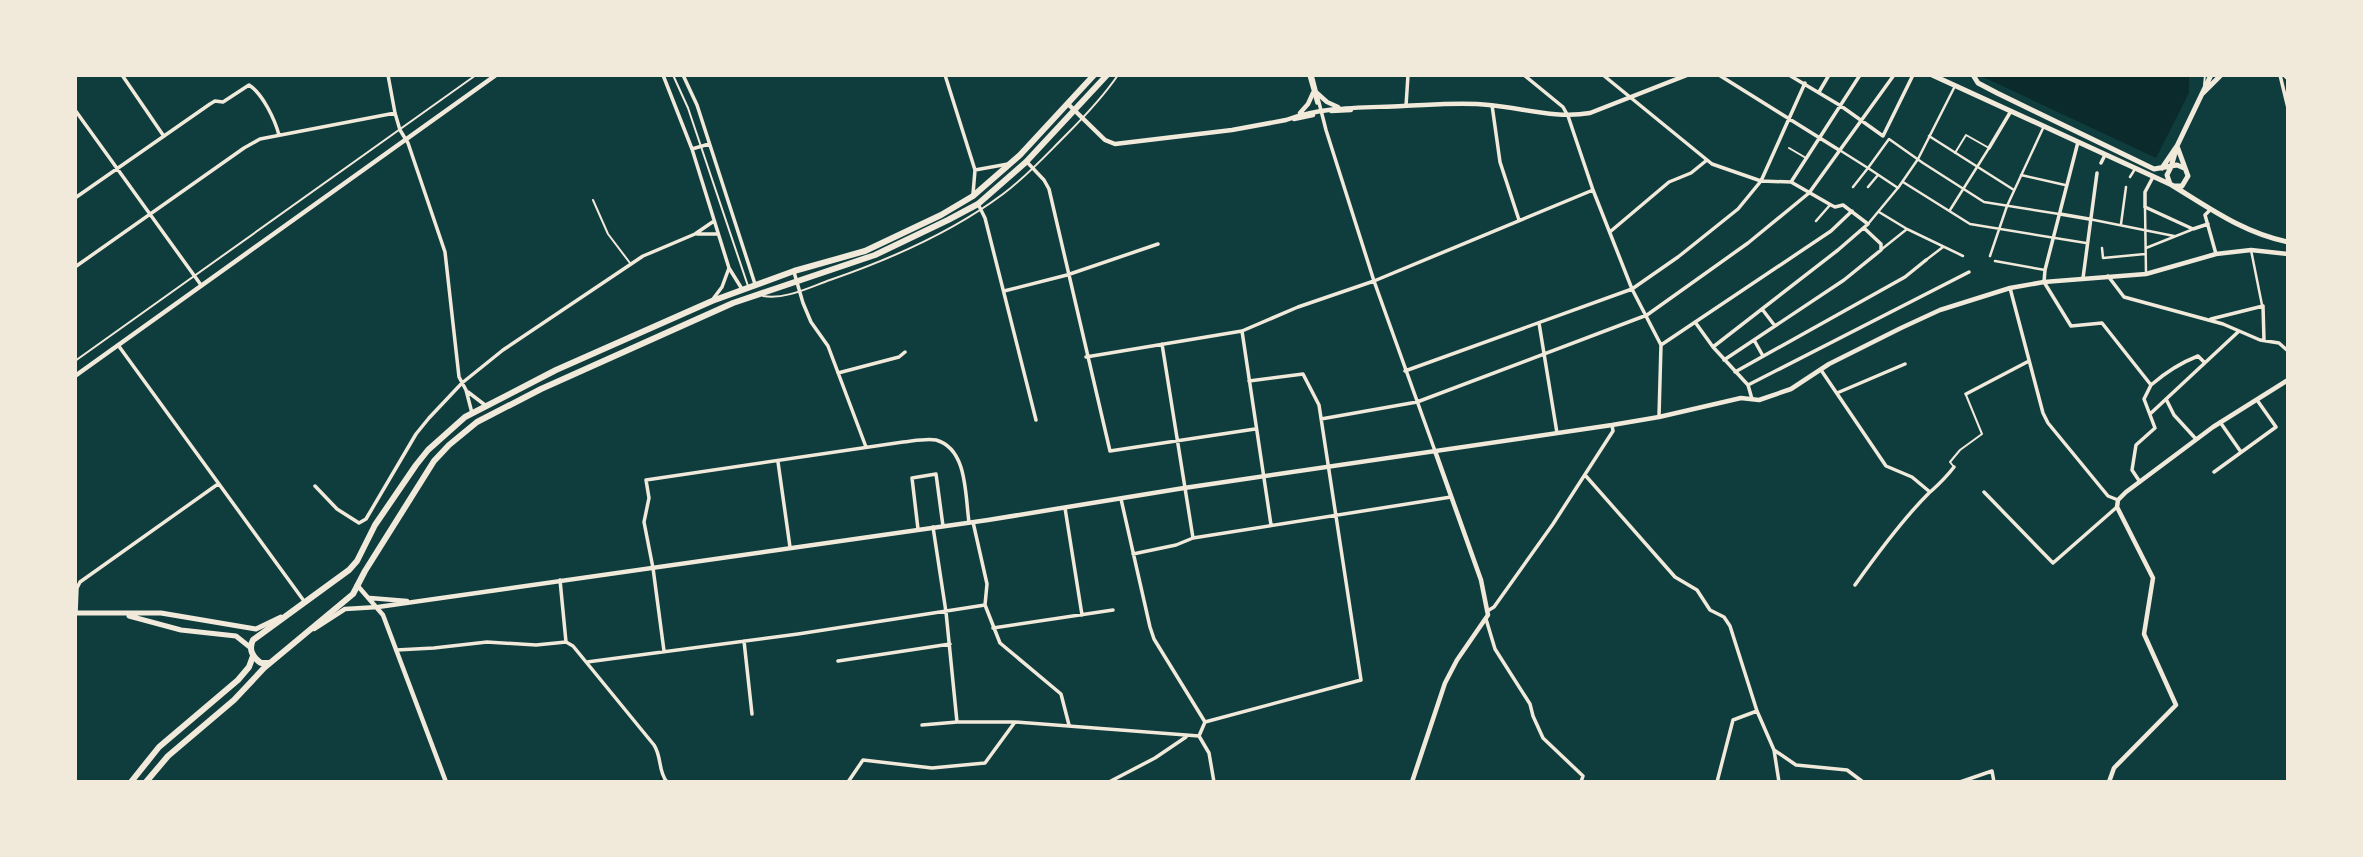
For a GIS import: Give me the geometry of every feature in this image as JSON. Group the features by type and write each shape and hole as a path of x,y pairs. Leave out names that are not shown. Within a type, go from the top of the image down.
{"main road":[{"path":"131,782 159,747 238,680 249,667 253,656 253,640 344,574 357,561 375,525 428,450 472,413 556,370 712,301 794,271 887,242 973,196 1020,155 1094,75"},
{"path":"146,782 168,756 234,700 271,663 353,594 426,472 440,454 477,422 541,389 733,303 890,250 979,207 1076,111 1107,75"},
{"path":"1932,75 2174,186 2182,186 2188,174 2178,146"},
{"path":"2211,75 2178,146 2167,180 2224,219 2287,242"},
{"path":"2201,95 2221,75"},
{"path":"1973,76 1978,83 1997,93 2154,169 2177,166 2184,168"},
{"path":"2161,168 2178,146"},
{"path":"748,290 759,295"},
{"path":"733,303 748,290"},
{"path":"344,574 353,576 357,585"},
{"path":"76,613 161,613 256,629 288,614"},
{"path":"122,614 181,630 236,636 251,648"},
{"path":"253,656 261,663 271,663"}],"street":[{"path":"121,75 163,135"},
{"path":"388,75 399,128 407,141 445,252 458,370 472,413"},
{"path":"75,376 496,75"},
{"path":"663,75 692,149 729,268 748,290"},
{"path":"683,75 697,105 709,144 748,290"},
{"path":"945,75 975,170 973,196"},
{"path":"1311,75 1374,282 1452,496 1488,614 1495,649 1531,704 1532,716 1543,738 1583,776 1581,782"},
{"path":"1406,106 1408,75"},
{"path":"1524,75 1563,107 1568,116 1593,190 1632,289 1661,345 1659,417"},
{"path":"1603,75 1712,164 1761,181 1791,182 1830,205 1843,205 1868,224"},
{"path":"1068,104 1105,140 1115,144 1232,130 1305,118 1321,111 1362,108 1457,103 1568,116 1590,113 1687,75"},
{"path":"1719,75 1898,188"},
{"path":"1789,75 1819,92 1962,190 1984,202 2174,236"},
{"path":"1819,92 1829,75"},
{"path":"1791,182 1860,75"},
{"path":"1321,419 1417,402 1647,315 1748,243 1809,193 1894,75"},
{"path":"1883,135 1913,75"},
{"path":"2284,76 2288,108"},
{"path":"1405,372 1632,289 1678,257 1738,209 1761,181 1805,83"},
{"path":"75,198 210,104 215,101 223,102 250,85 258,94 279,135"},
{"path":"1713,347 1868,224 1903,182 1918,159 1955,86"},
{"path":"1315,93 1339,107"},
{"path":"1295,117 1315,93"},
{"path":"1492,105 1500,162 1519,220"},
{"path":"1286,120 1339,107 1362,108"},
{"path":"75,110 201,285"},
{"path":"1949,212 2011,111"},
{"path":"75,267 260,139 395,114"},
{"path":"1990,256 2007,206 2044,125"},
{"path":"1929,136 2014,190"},
{"path":"1853,187 1889,139"},
{"path":"2078,142 2044,282 2071,326 2102,323 2151,385"},
{"path":"692,149 709,144"},
{"path":"1020,155 1049,189 1110,451 1255,429"},
{"path":"2101,163 2105,155"},
{"path":"1610,232 1669,182 1690,173 1707,160"},
{"path":"975,170 1010,164"},
{"path":"2130,177 2135,169"},
{"path":"2083,278 2096,173"},
{"path":"1868,187 1878,174"},
{"path":"2021,176 2067,185"},
{"path":"2146,274 2145,192 2153,177"},
{"path":"1903,182 1970,224 2087,243"},
{"path":"2121,225 2126,187"},
{"path":"1086,357 1242,331 1298,307 1374,282 1593,190"},
{"path":"1816,221 1830,205"},
{"path":"979,207 985,218 1035,420"},
{"path":"2145,208 2193,229"},
{"path":"2210,210 2205,215 2216,254"},
{"path":"1661,345 1831,231 1852,211"},
{"path":"1879,212 1963,256"},
{"path":"315,486 351,520 359,523 366,519 416,434 462,383 511,344 631,264 659,248 695,234 714,221"},
{"path":"2146,248 2208,224"},
{"path":"1864,228 1881,244 1881,250"},
{"path":"1724,360 1854,273 1907,229"},
{"path":"695,234 718,234"},
{"path":"1004,291 1067,275 1158,244"},
{"path":"1735,372 1905,277 1943,247"},
{"path":"2102,248 2103,258 2146,254"},
{"path":"2250,250 2263,306 2264,340"},
{"path":"314,629 345,609 378,607 971,522 1612,425 1741,398 1759,400 1791,389 1821,370 1940,310 2010,288 2108,275 2122,277 2146,274 2216,254 2250,250 2288,254"},
{"path":"1995,261 2045,270"},
{"path":"712,301 722,287 729,268"},
{"path":"794,271 811,322 828,346 866,447"},
{"path":"1748,386 1969,272"},
{"path":"2108,275 2124,297 2209,319 2279,343 2288,350"},
{"path":"2010,288 2043,413 2048,423 2108,496 2118,500"},
{"path":"2209,319 2263,306"},
{"path":"1762,309 1775,326"},
{"path":"1695,322 1748,386 1752,399"},
{"path":"1539,323 1557,433"},
{"path":"1242,331 1270,525"},
{"path":"2150,414 2238,331"},
{"path":"1754,340 1763,356"},
{"path":"1162,344 1193,538"},
{"path":"118,345 304,602"},
{"path":"838,373 900,357 905,352"},
{"path":"2140,482 2132,470 2136,445 2155,428 2144,399 2151,385 2167,372 2198,356 2205,362"},
{"path":"1966,394 2029,361"},
{"path":"1837,393 1905,364"},
{"path":"1821,370 1886,466 1912,477 1930,492"},
{"path":"1205,722 1361,680 1320,404 1303,374 1249,381"},
{"path":"2109,782 2114,768 2176,705 2144,634 2153,578 2117,507 2118,500 2220,422 2288,380"},
{"path":"466,390 485,405"},
{"path":"2166,399 2174,415 2196,439"},
{"path":"2214,472 2276,427 2257,400"},
{"path":"2220,422 2241,453"},
{"path":"1412,782 1444,683 1488,614 1546,535 1613,431 1612,425"},
{"path":"664,652 644,522 649,498 646,480 866,447 935,440 951,449 960,462 971,522 987,584 985,606 1000,643 1061,694 1069,724"},
{"path":"778,461 790,548"},
{"path":"1855,585 1878,553 1930,492 1942,484 1954,467"},
{"path":"918,529 912,478 936,474 943,526"},
{"path":"1585,475 1675,577 1697,590 1710,610 1724,617 1730,626 1757,712 1774,750 1779,782"},
{"path":"76,613 77,588 80,582 219,484"},
{"path":"1984,492 2053,563 2117,507"},
{"path":"1133,554 1176,545 1193,538 1452,496"},
{"path":"1121,498 1154,639 1205,722"},
{"path":"1065,508 1082,615"},
{"path":"933,527 950,644 957,722"},
{"path":"560,580 566,642"},
{"path":"357,585 378,607 446,782"},
{"path":"368,598 415,601"},
{"path":"587,662 985,606"},
{"path":"993,628 1113,610"},
{"path":"744,641 752,714"},
{"path":"395,650 487,642 536,645 566,642 587,662 659,751 662,776 667,782"},
{"path":"838,661 950,644"},
{"path":"1717,782 1733,720 1757,712"},
{"path":"922,725 957,722 1069,724 1199,736"},
{"path":"848,782 863,760 932,768 985,763 1015,722"},
{"path":"1199,736 1205,722"},
{"path":"1109,782 1155,758 1187,736"},
{"path":"1199,736 1209,753 1213,782"},
{"path":"1774,750 1796,765 1847,769 1863,782"},
{"path":"1960,782 1992,771 1994,782"}],"lane":[{"path":"75,361 476,75"},
{"path":"673,75 688,108 748,290"},
{"path":"759,295 776,297 800,291 917,245 979,207 1033,169 1083,118 1118,75"},
{"path":"2204,87 2205,75"},
{"path":"1955,154 1966,135 1989,148"},
{"path":"1789,148 1807,158"},
{"path":"593,200 608,234 631,264"},
{"path":"1954,467 1950,462 1960,450 1982,434 1966,394"}],"water":[{"path":"2189,75 2189,93 2156,158 1981,76"}],"waterway":[{"path":"660,782 662,776"}]}
